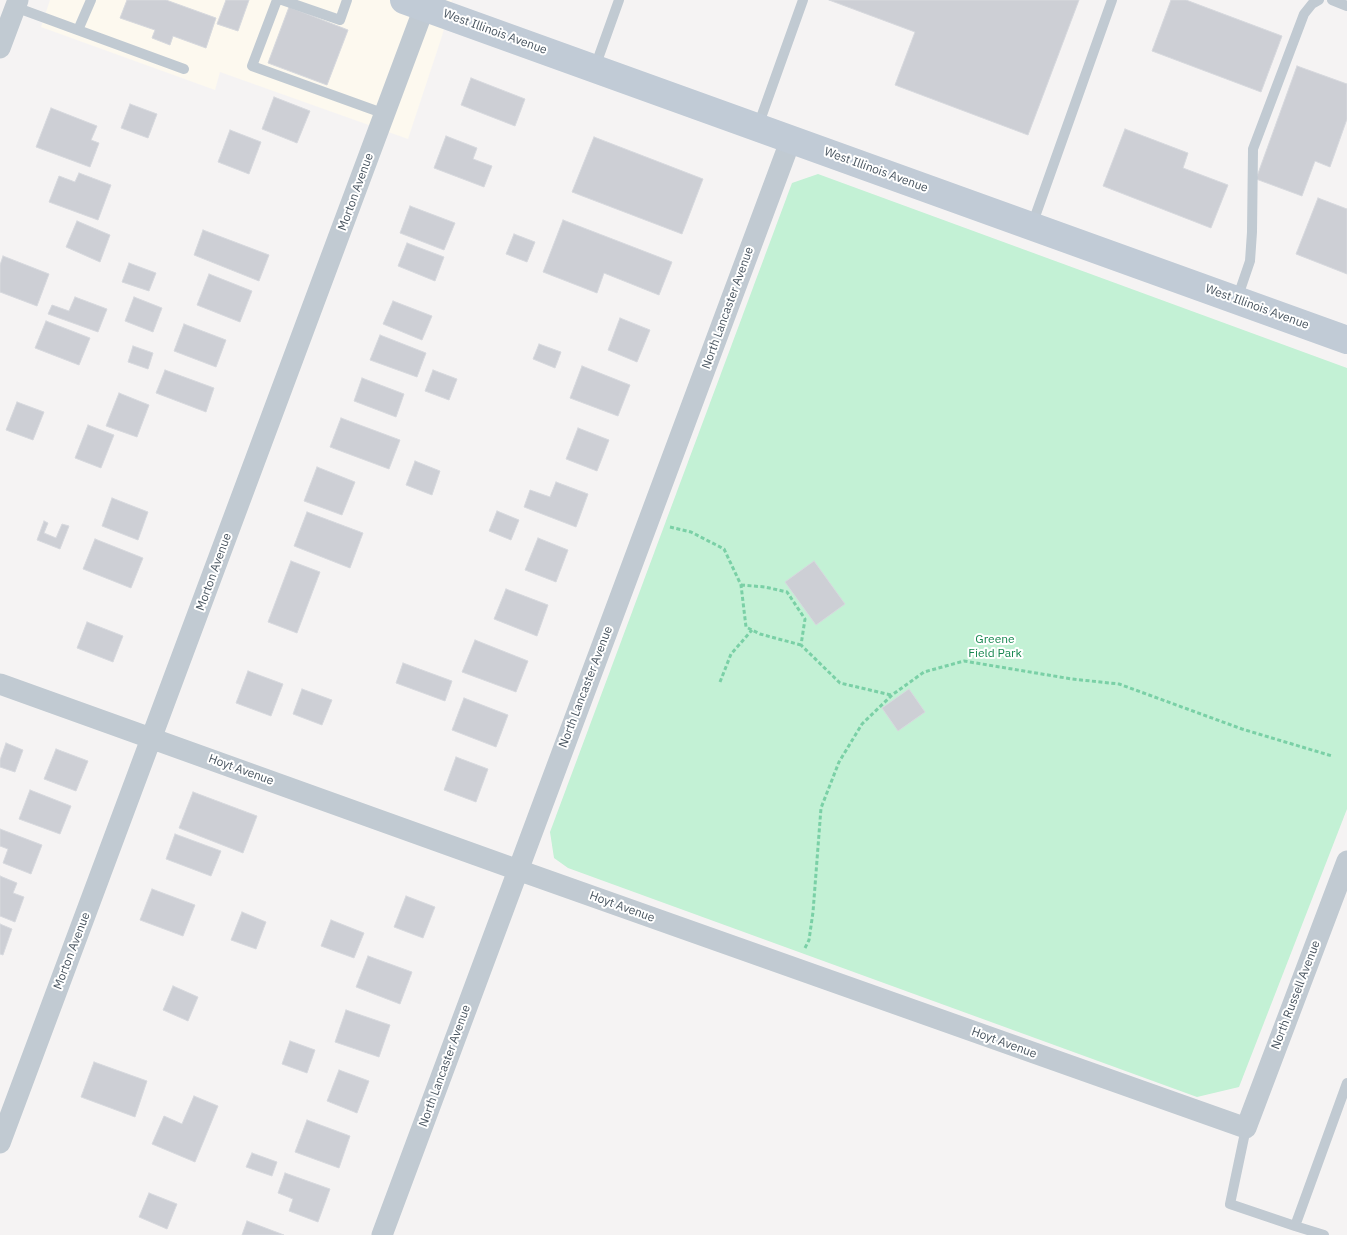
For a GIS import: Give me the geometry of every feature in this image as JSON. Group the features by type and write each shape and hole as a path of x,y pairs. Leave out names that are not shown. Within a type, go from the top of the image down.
{"main road":[{"name":"West Illinois Avenue","path":"418,2 595,69 1347,340"}],"street":[{"name":"Morton Avenue","path":"0,1143 385,114 418,2"},
{"path":"0,48 17,4"},
{"name":"North Lancaster Avenue","path":"382,1235 791,139"},
{"name":"Hoyt Avenue","path":"0,684 1246,1128"},
{"name":"North Russell Avenue","path":"1246,1128 1347,861"}],"lane":[{"path":"78,30 92,0"},
{"path":"277,0 252,66 385,114"},
{"path":"282,0 340,20 347,0"},
{"path":"595,69 619,0"},
{"path":"757,127 802,0"},
{"path":"1031,226 1112,0"},
{"path":"1237,300 1250,261 1253,149 1304,14 1312,4 1319,0"},
{"path":"1332,0 1347,6"},
{"path":"17,4 78,30 184,69"},
{"path":"1295,1226 1347,1084"},
{"path":"1246,1128 1230,1204 1324,1235"}],"path":[{"path":"650,518 674,529 691,532 724,549 741,585 746,627 760,634 801,645 840,683 892,695"},
{"path":"741,585 765,586 787,592 804,619 801,645"},
{"path":"720,682 731,654 752,630"},
{"path":"804,952 809,940 813,912 821,808 839,762 862,724 892,695 924,672 964,661 1072,679 1119,684 1242,729 1332,756"}],"shaded area":[{"path":"50,0 452,0 408,139 220,72 215,90 41,27"}],"green space":[{"name":"Greene Field Park","path":"818,174 1347,368 1347,809 1239,1087 1197,1097 568,868 554,858 550,832 792,183"}],"building":[{"path":"127,0 166,0 216,18 206,48 173,36 170,45 152,38 155,30 120,18"},
{"path":"226,0 249,0 238,31 217,24"},
{"path":"829,0 1079,0 1028,135 895,85 915,32"},
{"path":"1171,0 1186,0 1282,36 1261,92 1152,51"},
{"path":"289,7 348,30 327,85 268,63"},
{"path":"1297,66 1347,84 1347,119 1330,167 1315,161 1302,196 1256,179"},
{"path":"471,78 525,99 515,126 461,105"},
{"path":"274,97 310,111 297,143 262,129"},
{"path":"130,104 157,114 148,138 121,128"},
{"path":"51,108 97,126 91,140 99,143 90,167 36,147"},
{"path":"1125,129 1188,153 1183,168 1228,185 1211,228 1103,186"},
{"path":"230,130 261,142 249,174 218,162"},
{"path":"446,136 477,148 473,159 492,166 484,187 434,168"},
{"path":"594,137 703,179 682,234 572,192"},
{"path":"79,173 111,185 98,220 49,202 59,176 75,182"},
{"path":"1318,198 1347,209 1347,274 1296,254"},
{"path":"410,206 455,223 444,250 400,233"},
{"path":"563,220 672,262 659,295 604,273 597,293 543,272"},
{"path":"77,221 110,235 100,262 66,247"},
{"path":"203,230 269,255 259,281 194,255"},
{"path":"514,234 535,242 527,262 506,254"},
{"path":"407,243 444,257 435,281 398,266"},
{"path":"3,256 49,274 37,306 0,292 0,265"},
{"path":"129,263 156,273 149,291 122,282"},
{"path":"209,274 252,291 240,322 197,305"},
{"path":"75,297 107,309 98,332 48,314 52,305 69,311"},
{"path":"134,297 162,308 153,332 125,321"},
{"path":"393,301 432,316 422,340 383,324"},
{"path":"620,318 650,330 637,362 608,350"},
{"path":"46,321 90,338 79,365 35,348"},
{"path":"184,324 226,340 216,367 174,351"},
{"path":"380,335 426,353 417,377 370,360"},
{"path":"539,344 561,352 555,368 533,359"},
{"path":"133,346 153,353 148,369 128,362"},
{"path":"582,366 630,385 618,416 570,398"},
{"path":"165,370 214,388 206,412 156,393"},
{"path":"433,370 457,379 449,400 425,391"},
{"path":"362,378 404,394 396,417 354,401"},
{"path":"119,393 149,405 137,437 106,426"},
{"path":"17,402 44,412 33,440 6,430"},
{"path":"341,418 400,440 389,469 330,447"},
{"path":"88,425 114,435 101,468 75,458"},
{"path":"578,428 609,440 597,471 566,459"},
{"path":"415,461 440,471 432,495 406,485"},
{"path":"317,467 355,482 342,515 304,501"},
{"path":"556,482 588,494 576,527 524,507 530,490 550,497"},
{"path":"112,498 148,512 138,540 102,526"},
{"path":"497,511 519,520 511,540 489,531"},
{"path":"307,512 363,533 350,568 294,546"},
{"path":"44,521 48,523 44,533 56,538 62,524 69,526 60,549 37,540"},
{"path":"538,538 568,550 556,582 525,570"},
{"path":"95,539 143,558 131,588 83,569"},
{"path":"291,561 320,572 297,633 268,622"},
{"path":"814,561 845,604 816,625 785,582"},
{"path":"506,589 548,605 537,636 494,619"},
{"path":"87,622 123,636 113,662 77,648"},
{"path":"475,640 528,661 516,692 462,672"},
{"path":"403,663 452,681 445,701 396,683"},
{"path":"248,671 283,684 271,716 236,703"},
{"path":"302,689 332,700 322,725 293,714"},
{"path":"909,689 925,712 898,731 882,708"},
{"path":"464,698 508,715 496,747 452,730"},
{"path":"6,743 23,750 15,772 0,767 0,760"},
{"path":"56,749 88,761 76,791 44,779"},
{"path":"456,757 488,769 476,802 444,790"},
{"path":"30,790 71,806 60,834 19,819"},
{"path":"193,792 257,816 243,853 179,828"},
{"path":"0,829 42,845 31,874 3,863 8,849 0,846"},
{"path":"175,834 221,851 211,876 166,859"},
{"path":"0,876 17,883 13,893 24,897 15,922 0,916"},
{"path":"152,889 195,905 183,936 140,920"},
{"path":"406,896 435,907 423,938 394,927"},
{"path":"242,912 266,922 256,949 231,940"},
{"path":"331,920 364,933 354,958 321,946"},
{"path":"0,924 12,929 3,955 0,954"},
{"path":"368,956 412,972 400,1004 356,987"},
{"path":"173,986 198,997 188,1021 163,1010"},
{"path":"346,1010 390,1025 379,1057 335,1042"},
{"path":"290,1041 315,1050 307,1073 282,1064"},
{"path":"94,1062 147,1081 135,1117 81,1097"},
{"path":"339,1070 369,1081 357,1113 327,1101"},
{"path":"194,1096 218,1106 195,1162 152,1144 164,1116 182,1124"},
{"path":"307,1120 350,1136 339,1168 295,1152"},
{"path":"252,1153 277,1162 272,1176 246,1167"},
{"path":"285,1173 330,1189 318,1222 289,1211 293,1199 278,1193"},
{"path":"149,1193 177,1204 167,1229 139,1217"},
{"path":"247,1221 284,1235 242,1235"}]}
